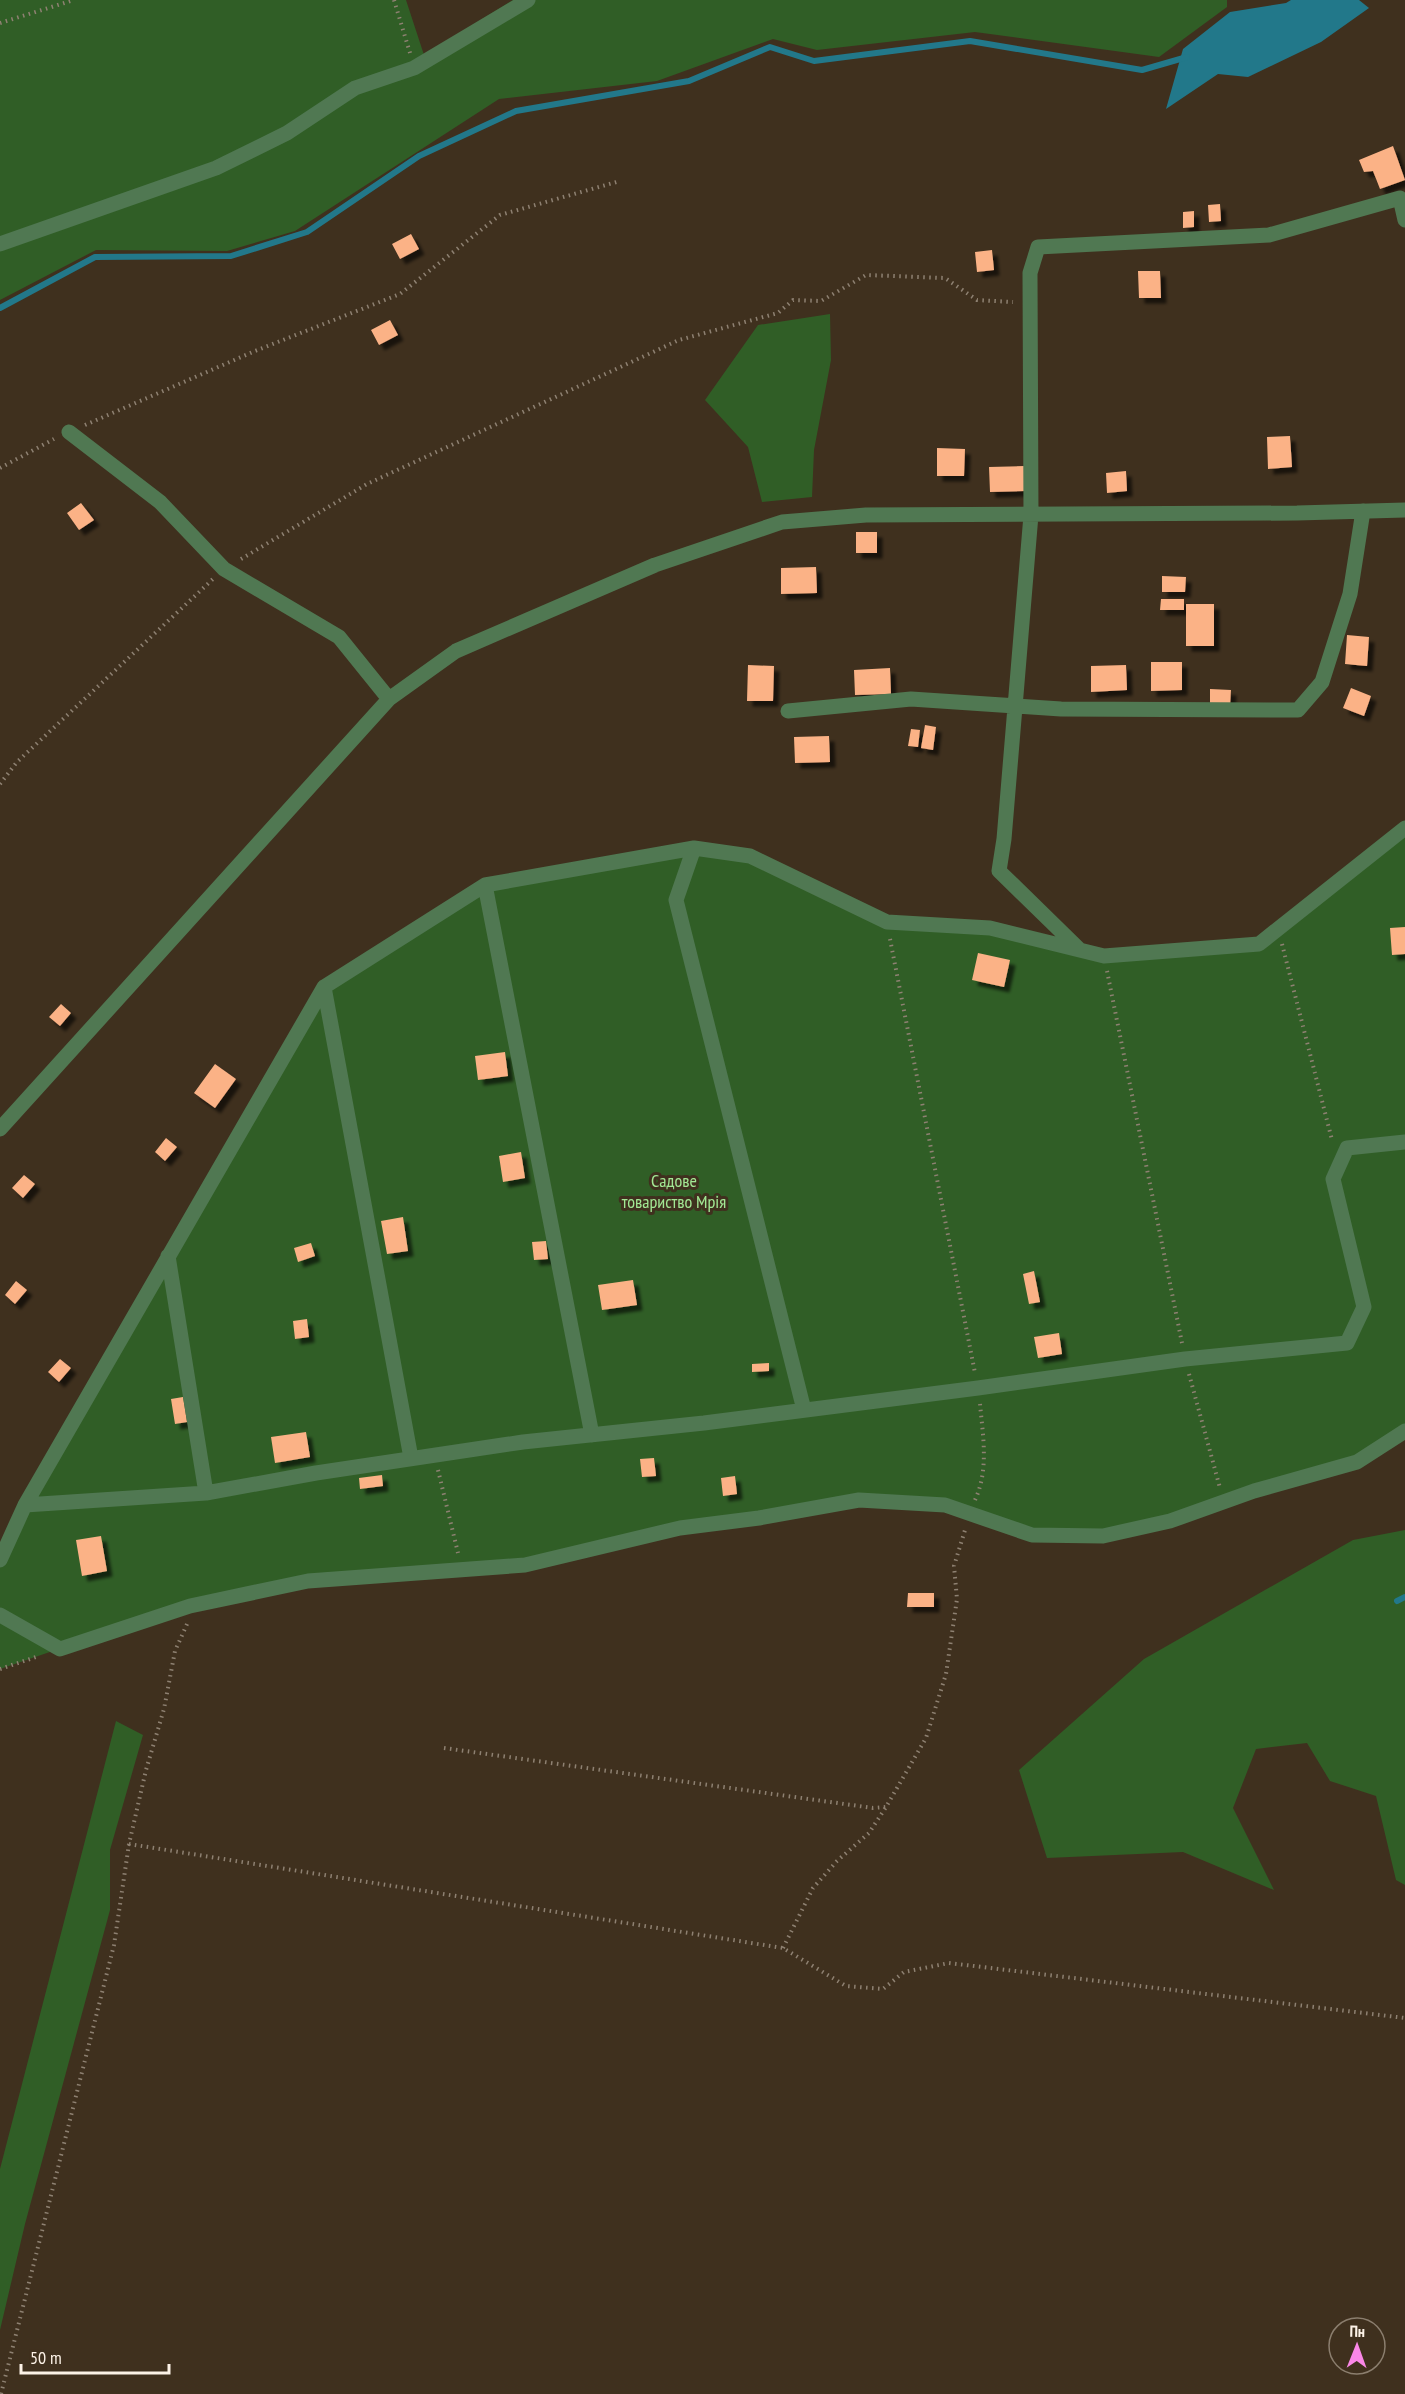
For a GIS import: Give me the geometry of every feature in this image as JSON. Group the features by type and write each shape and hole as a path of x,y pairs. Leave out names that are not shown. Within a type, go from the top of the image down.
{"street":[{"path":"0,244 216,168 287,133 355,88 414,68 528,0"},
{"path":"1080,950 999,871 1004,839 1031,515 1030,273 1038,247 1269,235 1400,198 1405,220"},
{"path":"69,432 160,502 224,569 339,637 389,699"},
{"path":"0,1129 389,699 456,651 656,565 782,522 866,515 1405,510"},
{"path":"788,711 911,699 1061,709 1298,710 1322,682 1350,594 1363,511"},
{"path":"0,1560 25,1505 324,987 485,885 694,848 750,856 887,922 990,928 1104,956 1259,944 1405,828"},
{"path":"694,848 676,900 804,1410"},
{"path":"485,885 592,1435"},
{"path":"324,987 411,1458"},
{"path":"25,1505 206,1493 411,1458 978,1388 1185,1359 1347,1343 1364,1307 1333,1179 1347,1148 1405,1142"},
{"path":"168,1256 206,1493"},
{"path":"0,1615 60,1649 190,1606 308,1581 525,1565 680,1528 759,1518 859,1500 945,1505 1032,1535 1103,1536 1170,1521 1254,1491 1357,1462 1405,1431"}],"path":[{"path":"0,23 74,0"},
{"path":"394,0 414,68"},
{"path":"0,468 69,432 255,351 400,294 500,215 621,181"},
{"path":"0,784 17,762 224,569 367,484 679,340 777,313 793,300 821,302 866,275 945,278 977,300 1030,303"},
{"path":"783,1948 813,1888 837,1861 869,1833 926,1738 946,1674 957,1599 954,1566 969,1514 981,1486 984,1450 978,1388 887,922"},
{"path":"1278,928 1324,1113 1340,1164"},
{"path":"1104,956 1185,1359 1219,1486"},
{"path":"434,1455 462,1569"},
{"path":"1,2394 114,1945 129,1844 146,1770 164,1709 175,1651 188,1623 190,1606"},
{"path":"0,1669 60,1649"},
{"path":"444,1748 873,1808 886,1807"},
{"path":"129,1844 783,1948 846,1986 883,1989 904,1972 949,1963 1405,2018"}],"green space":[{"path":"0,0 406,0 424,55 513,0 1227,0 1227,7 1159,57 975,32 817,50 773,39 657,81 499,99 295,231 227,251 96,250 0,300"},
{"path":"830,314 831,360 814,450 812,497 762,502 748,447 705,400 758,325"},
{"name":"Садове товариство Мрія","path":"1405,828 1405,1431 1357,1462 1103,1536 1032,1535 945,1505 859,1500 525,1565 308,1581 129,1625 0,1669 0,1560 324,987 485,885 694,848 750,856 887,922 990,928 1104,956 1259,944"},
{"path":"1405,1530 1405,1885 1396,1880 1376,1796 1330,1781 1307,1743 1256,1749 1233,1808 1274,1890 1183,1852 1047,1858 1019,1770 1144,1659 1353,1540"},
{"path":"116,1721 143,1735 110,1850 110,1910 25,2224 0,2330 0,2169"}],"water":[{"path":"1291,0 1359,0 1369,8 1321,42 1248,77 1218,74 1166,109 1183,49 1230,12 1286,3"}],"building":[{"path":"1393,146 1405,180 1380,189 1373,171 1364,172 1359,160"},
{"path":"1220,204 1221,221 1209,222 1208,205"},
{"path":"1194,211 1194,227 1183,228 1183,212"},
{"path":"411,234 419,249 400,259 392,244"},
{"path":"992,250 994,270 977,272 975,252"},
{"path":"1138,271 1160,271 1161,298 1139,298"},
{"path":"390,320 398,335 379,345 371,330"},
{"path":"1290,436 1292,467 1268,469 1267,437"},
{"path":"937,448 965,449 964,476 937,476"},
{"path":"1025,466 1025,491 990,492 989,467"},
{"path":"1126,471 1127,491 1107,493 1106,473"},
{"path":"81,503 94,520 79,530 67,513"},
{"path":"856,532 877,532 877,553 856,553"},
{"path":"816,567 817,593 781,594 781,568"},
{"path":"1162,576 1186,577 1185,592 1162,592"},
{"path":"1161,599 1184,599 1184,610 1160,610"},
{"path":"1186,604 1214,604 1214,646 1186,646"},
{"path":"1347,635 1369,637 1367,666 1345,664"},
{"path":"1151,662 1182,662 1182,690 1151,691"},
{"path":"748,665 774,666 773,701 747,701"},
{"path":"1126,665 1127,690 1091,692 1091,666"},
{"path":"890,668 891,694 855,695 854,670"},
{"path":"1351,688 1371,696 1364,716 1343,708"},
{"path":"1210,689 1231,690 1230,706 1210,706"},
{"path":"925,725 936,727 933,750 921,748"},
{"path":"911,729 920,730 918,747 908,746"},
{"path":"829,736 830,762 795,763 794,737"},
{"path":"1405,927 1405,954 1392,955 1390,928"},
{"path":"978,953 1010,960 1004,987 972,980"},
{"path":"61,1004 71,1013 60,1026 49,1017"},
{"path":"505,1052 508,1076 478,1080 475,1056"},
{"path":"215,1064 236,1079 215,1108 194,1093"},
{"path":"166,1138 177,1147 165,1161 155,1152"},
{"path":"521,1152 525,1178 503,1182 499,1156"},
{"path":"24,1175 35,1184 23,1198 12,1188"},
{"path":"403,1217 408,1251 387,1254 381,1221"},
{"path":"546,1241 548,1259 534,1260 532,1242"},
{"path":"311,1243 315,1256 298,1262 294,1248"},
{"path":"1034,1271 1040,1302 1029,1304 1023,1274"},
{"path":"633,1280 637,1305 602,1310 598,1285"},
{"path":"16,1281 27,1290 15,1304 5,1295"},
{"path":"307,1319 309,1337 295,1339 293,1321"},
{"path":"1059,1333 1062,1354 1038,1358 1034,1337"},
{"path":"60,1359 71,1368 59,1382 48,1372"},
{"path":"769,1363 769,1371 752,1372 752,1364"},
{"path":"183,1397 187,1422 175,1424 171,1399"},
{"path":"306,1432 310,1457 275,1463 271,1437"},
{"path":"654,1458 656,1476 642,1477 640,1459"},
{"path":"382,1475 383,1486 360,1489 359,1478"},
{"path":"735,1476 737,1494 723,1496 721,1478"},
{"path":"101,1536 107,1571 82,1576 76,1540"},
{"path":"908,1593 934,1593 934,1607 907,1607"}],"waterway":[{"path":"0,308 95,257 231,256 307,232 419,156 516,111 689,81 770,47 814,61 970,41 1142,70 1187,57"},
{"path":"1397,1601 1405,1597"}]}
